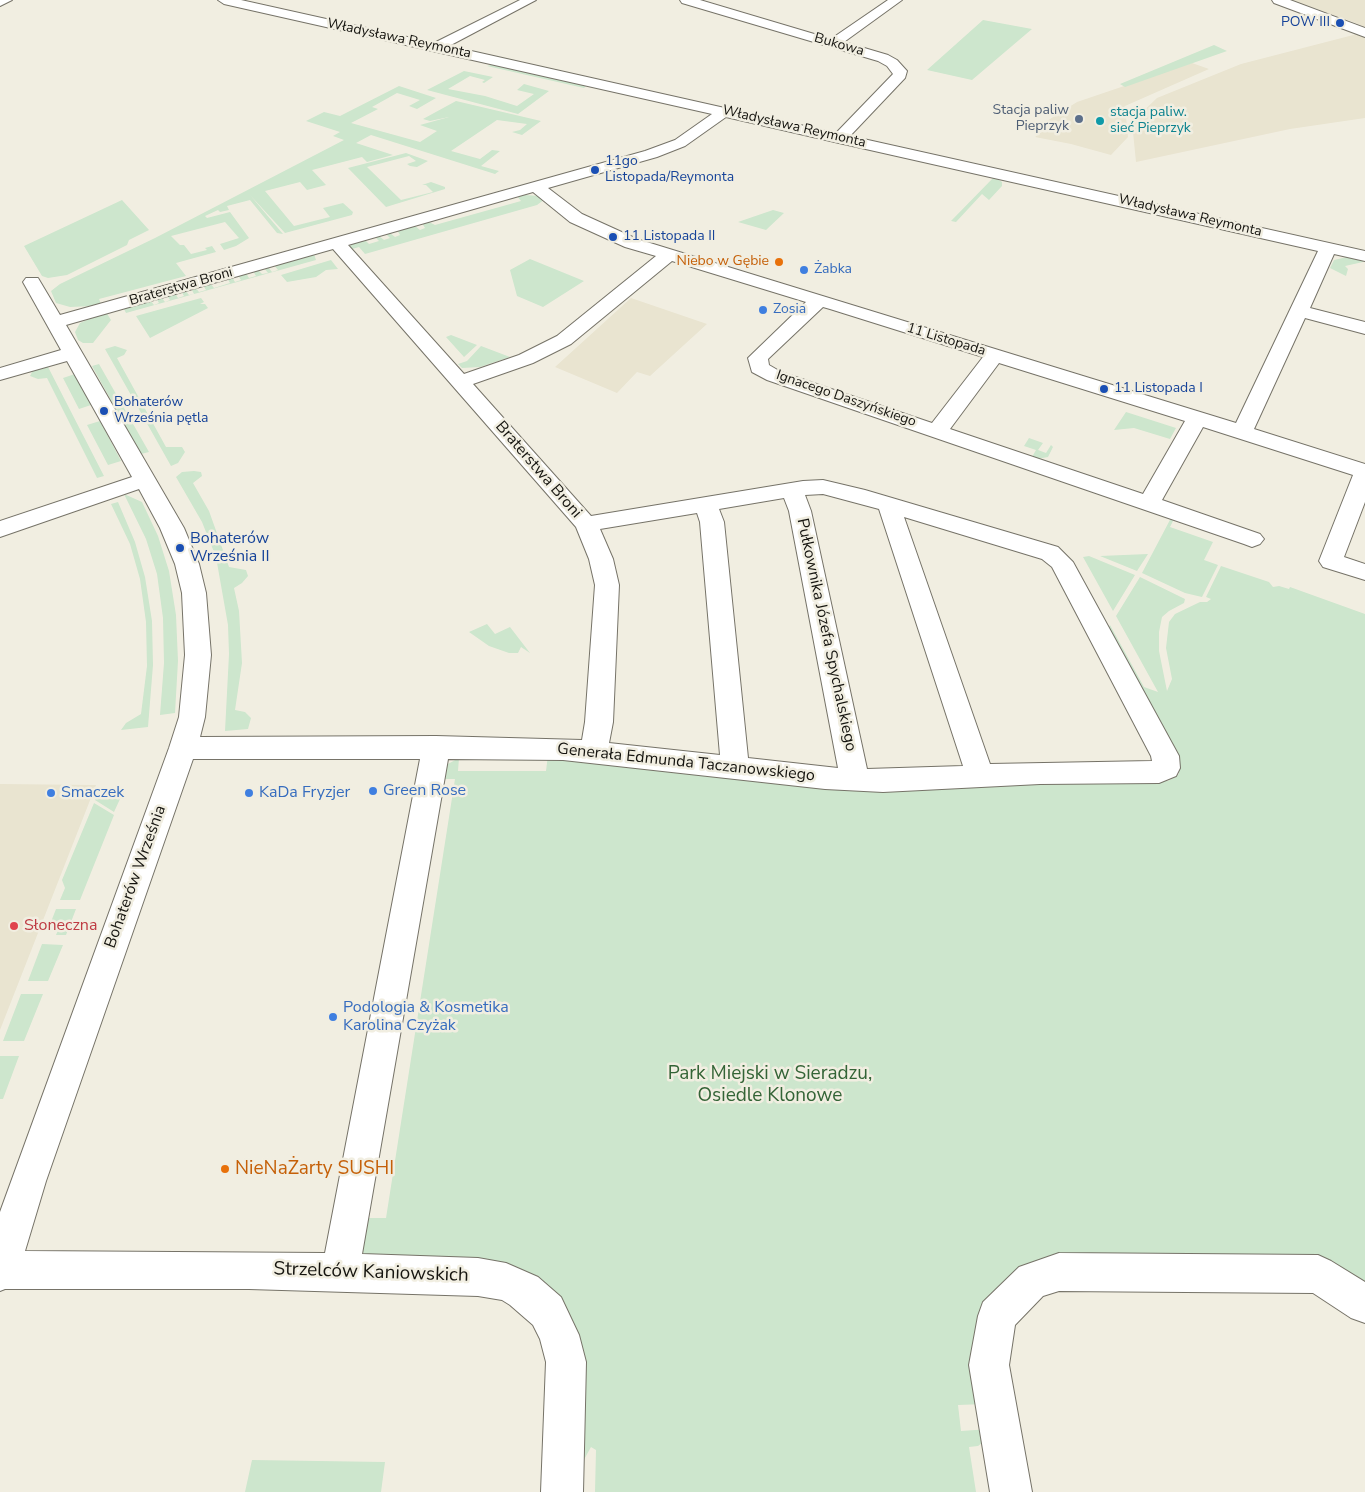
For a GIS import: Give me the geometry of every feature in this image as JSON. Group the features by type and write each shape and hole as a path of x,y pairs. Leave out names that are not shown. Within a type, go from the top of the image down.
{"street":[{"path":"0,2 6,0"},
{"name":"Władysława Reymonta","path":"224,0 1365,256"},
{"path":"438,48 530,0"},
{"name":"Bukowa","path":"686,0 834,43 883,58 892,63 900,71 895,80 839,138"},
{"path":"834,43 896,0"},
{"path":"1278,0 1365,32"},
{"name":"Braterstwa Broni","path":"54,322 664,150 691,136 724,112"},
{"name":"11 Listopada","path":"537,187 574,216 613,237 1365,472"},
{"name":"Braterstwa Broni","path":"337,243 586,524 601,559 607,585 599,722 594,751"},
{"path":"1242,433 1329,247"},
{"path":"460,382 526,359 564,340 668,255"},
{"name":"Bohaterów Września","path":"0,1270 28,1181 183,748 192,717 196,680 198,623 194,593 187,564 172,528 32,282"},
{"name":"Ignacego Daszyńskiego","path":"819,300 758,358 759,368 774,376 1252,539"},
{"path":"1300,311 1365,328"},
{"path":"0,374 72,353"},
{"name":"Ignacego Daszyńskiego","path":"937,431 995,355"},
{"path":"1149,504 1197,419"},
{"path":"1365,472 1331,561 1365,572"},
{"path":"0,529 144,480"},
{"path":"586,524 813,488 835,488 889,505 980,776"},
{"name":"Pułkownika Józefa Spychalskiego","path":"792,491 800,512 855,780"},
{"name":"Generała Edmunda Taczanowskiego","path":"183,748 436,748 594,751 735,768 883,781 980,776 1159,772 1166,768 1165,756 1058,559 1044,551 889,505"},
{"path":"706,506 712,522 735,768"},
{"path":"340,1273 436,748"},
{"name":"Strzelców Kaniowskich","path":"0,1270 249,1270 478,1277 506,1282 524,1291 547,1311 559,1335 566,1362 562,1492"},
{"path":"1011,1492 989,1365 997,1316 1018,1292 1032,1280 1059,1272 1318,1274 1365,1304"}],"shaded area":[{"path":"1291,0 1365,0 1365,27 1353,22"},
{"path":"1361,33 1365,35 1365,118 1290,129 1136,162 1133,132 1135,124 1138,116 1157,98 1241,64"},
{"path":"1192,63 1209,69 1125,106 1128,137 1111,155 1035,137 1047,128 1039,126 1077,102"},
{"path":"631,298 707,324 650,376 637,372 617,393 555,367"},
{"path":"0,784 96,785 0,1030"}],"green space":[{"path":"983,20 1032,29 972,80 927,70"},
{"path":"1214,45 1227,51 1125,87 1120,84"},
{"path":"495,64 538,75 545,74 553,79 561,78 587,85 584,88 487,66"},
{"path":"464,71 493,77 484,83 482,82 485,80 470,76 448,89 485,96 517,106 534,94 517,90 524,84 549,91 518,114 427,90"},
{"path":"399,86 436,98 417,109 409,106 420,100 397,93 372,107 378,109 351,123 420,142 437,131 420,125 449,117 430,121 423,119 456,101 541,121 522,135 512,132 520,130 527,124 497,120 451,151 480,159 492,150 500,151 481,166 499,171 495,174 371,135 356,143 393,155 367,162 362,157 312,170 326,185 307,190 300,182 265,191 294,226 330,217 323,208 343,203 353,212 352,215 285,233 250,195 283,234 277,233 250,200 227,206 229,210 220,212 218,210 205,216 207,218 230,212 249,238 236,246 224,250 220,244 239,238 225,222 171,236 180,245 184,245 191,254 207,250 205,248 212,246 216,252 176,263 186,276 99,299 101,304 93,306 70,307 56,303 51,291 60,284 155,238 344,140 333,136 340,132 306,121 324,112 340,116"},
{"path":"406,153 428,161 417,167 410,166 407,164 416,161 409,156 367,167 401,200 433,192 426,185 422,185 431,182 445,187 445,189 386,207 348,168"},
{"path":"994,177 1002,182 1002,186 989,200 982,194 956,222 951,221"},
{"path":"517,196 539,196 545,199 537,205 365,254 359,247 352,249 349,247 352,244 365,240 369,244 379,241 375,237 379,236 384,240 390,238 386,234 390,233 395,237 400,235 397,230 415,226 420,230 425,228 422,223 429,222 435,225 521,201"},
{"path":"122,200 149,230 129,240 127,245 67,275 48,278 42,276 24,246"},
{"path":"773,210 784,213 766,230 738,222"},
{"path":"314,254 316,260 126,313 123,307 150,300 154,305 159,303 156,298 161,297 165,302 170,300 167,295 175,293 178,298 184,296 181,291 185,290 189,295 194,294 191,288 195,287 199,292 206,290 203,285 210,283 214,288 230,283 227,278 232,277 235,282 241,280 238,275 246,273 249,278 256,276 253,271 258,270 262,274 268,273 264,268 268,267 272,272 278,270 274,265"},
{"path":"1347,257 1364,260 1363,262 1345,266 1348,269 1346,276 1330,268 1334,260"},
{"path":"530,259 584,281 543,307 517,296 510,270"},
{"path":"331,260 338,269 326,270 316,277 287,282 281,275"},
{"path":"201,298 204,302 200,304 205,304 208,308 150,338 136,316"},
{"path":"106,312 111,320 93,343 83,343 78,340 75,332 80,323"},
{"path":"451,335 477,345 464,357 446,337"},
{"path":"115,346 127,350 124,355 117,358 166,447 182,447 185,452 178,463 171,466 105,349"},
{"path":"481,346 510,357 480,367 462,368 458,364 467,361"},
{"path":"99,364 149,452 141,454 92,366"},
{"path":"47,365 104,476 97,478 47,378 38,379 30,376 33,370"},
{"path":"75,374 91,405 79,409 63,378"},
{"path":"1126,412 1176,428 1170,439 1134,428 1114,430"},
{"path":"100,421 121,461 108,465 87,425"},
{"path":"1029,438 1043,443 1038,450 1046,453 1051,445 1053,447 1048,457 1037,459 1032,457 1036,450 1024,446"},
{"path":"182,472 201,472 202,476 193,483 209,511 229,567 246,570 248,576 234,588 239,611 242,663 235,710 245,712 251,718 248,729 225,731 229,654 228,625 216,557 202,522 176,477"},
{"path":"124,494 142,502 158,536 169,571 176,615 178,661 175,713 160,715 164,663 163,618 157,574 146,539"},
{"path":"118,502 135,542 145,577 152,621 153,665 148,727 121,730 126,723 141,714 147,666 146,622 140,579 130,544 111,504"},
{"path":"1171,518 1173,521 1170,527 1213,542 1204,560 1218,565 1202,597 1185,593 1142,573"},
{"path":"1148,554 1137,571 1100,556"},
{"path":"1089,556 1135,575 1113,611 1083,557"},
{"name":"Park Miejski w Sieradzu, Osiedle Klonowe","path":"1221,566 1269,582 1273,587 1279,586 1289,589 1290,587 1365,614 1365,1289 1017,1276 985,1404 958,1405 961,1431 990,1429 987,1439 978,1446 969,1447 976,1492 595,1492 596,1450 591,1447 571,1483 549,1298 367,1261 362,1250 367,1218 386,1218 455,779 438,779 446,765 459,758 458,771 546,771 548,755 1066,781 1168,781 1179,774 1179,766 1106,632 1110,625 1144,687 1158,692 1116,616 1140,577 1185,599 1184,603 1162,617 1159,632 1159,651 1167,691 1172,679 1166,648 1169,622 1175,614 1211,599 1206,597"},
{"path":"487,624 495,634 510,627 530,653 521,647 518,653 509,653 489,646 469,632"},
{"path":"100,789 113,789 120,799 114,812 95,800"},
{"path":"94,803 114,815 80,900 60,900 65,888 62,880"},
{"path":"56,909 76,909 66,935 56,935 59,928 49,927"},
{"path":"42,944 63,945 48,981 28,981"},
{"path":"21,994 43,994 24,1041 3,1041"},
{"path":"0,1056 19,1056 3,1099 0,1099"},
{"path":"252,1460 385,1462 381,1492 245,1492"}],"place":[{"name":"POW III","path":"1340,23"},
{"name":"Stacja paliw Pieprzyk","path":"1079,119"},
{"name":"stacja paliw. sieć Pieprzyk","path":"1100,121"},
{"name":"11go Listopada/Reymonta","path":"595,170"},
{"name":"11 Listopada II","path":"613,237"},
{"name":"Niebo w Gębie","path":"779,262"},
{"name":"Żabka","path":"804,270"},
{"name":"Zosia","path":"763,310"},
{"name":"11 Listopada I","path":"1104,389"},
{"name":"Bohaterów Września pętla","path":"104,411"},
{"name":"Bohaterów Września II","path":"180,548"},
{"name":"Green Rose","path":"373,791"},
{"name":"Smaczek","path":"51,793"},
{"name":"KaDa Fryzjer","path":"249,793"},
{"name":"Słoneczna","path":"14,926"},
{"name":"Podologia & Kosmetika Karolina Czyżak","path":"333,1017"},
{"name":"NieNaŻarty SUSHI","path":"225,1169"}]}
